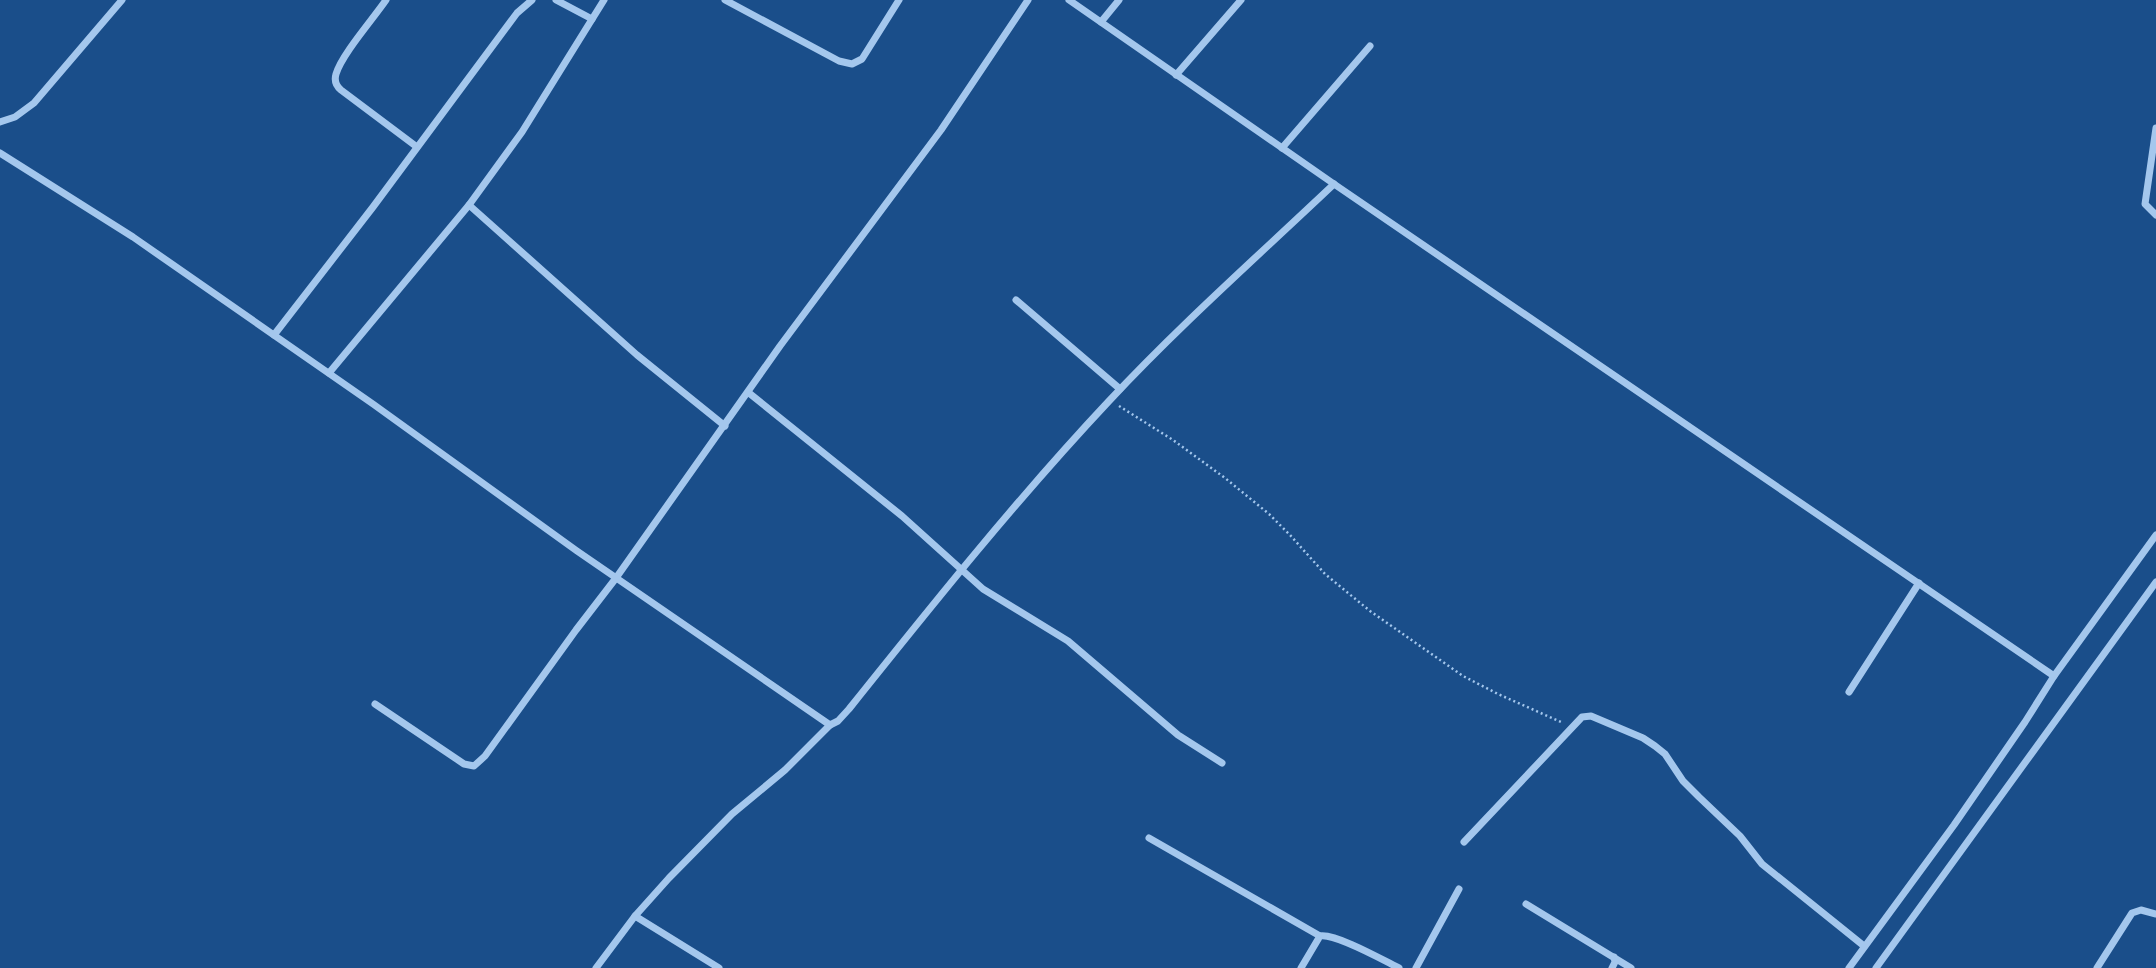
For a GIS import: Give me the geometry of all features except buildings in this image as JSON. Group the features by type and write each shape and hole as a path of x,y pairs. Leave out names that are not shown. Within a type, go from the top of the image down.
{"street":[{"path":"0,122 15,117 34,103 122,0"},
{"path":"386,0 341,62 335,81 341,90 417,147"},
{"path":"274,335 517,13 532,0"},
{"path":"556,0 592,19"},
{"path":"329,373 469,206 522,132 604,0"},
{"path":"725,0 839,61 852,64 862,59 899,0"},
{"path":"375,704 464,764 474,766 479,764 533,692 576,630 616,578 725,426 780,346 941,130 1028,0"},
{"path":"1069,0 1334,184 2054,676"},
{"path":"1101,22 1119,0"},
{"path":"1176,75 1241,0"},
{"path":"1282,148 1370,46"},
{"path":"2156,128 2144,204 2156,215"},
{"path":"0,153 133,237 329,373 616,578 830,725"},
{"path":"596,968 635,916 669,878 732,814 785,770 830,725 838,721 849,709 1050,466 1120,389 1183,326 1334,184"},
{"path":"469,206 631,350 725,426"},
{"path":"1016,300 1120,389"},
{"path":"748,393 902,516 983,589 1068,641 1178,734 1222,763"},
{"path":"1849,968 1958,818 2026,722 2054,676 2156,535"},
{"path":"1876,968 2156,582"},
{"path":"1849,692 1919,583"},
{"path":"1464,842 1582,717 1591,716 1643,738 1665,754 1683,781 1740,836 1762,864 1864,946"},
{"path":"1149,838 1320,936 1328,936 1337,939 1399,968"},
{"path":"1416,968 1459,889"},
{"path":"1526,904 1631,968"},
{"path":"2098,968 2132,913 2141,910 2156,914"},
{"path":"635,916 719,968"},
{"path":"1301,968 1320,936"},
{"path":"1612,968 1616,962 1614,957"}],"path":[{"path":"1110,400 1173,440 1224,478 1268,514 1290,535 1325,574 1370,612 1463,676 1498,694 1573,727"}]}
